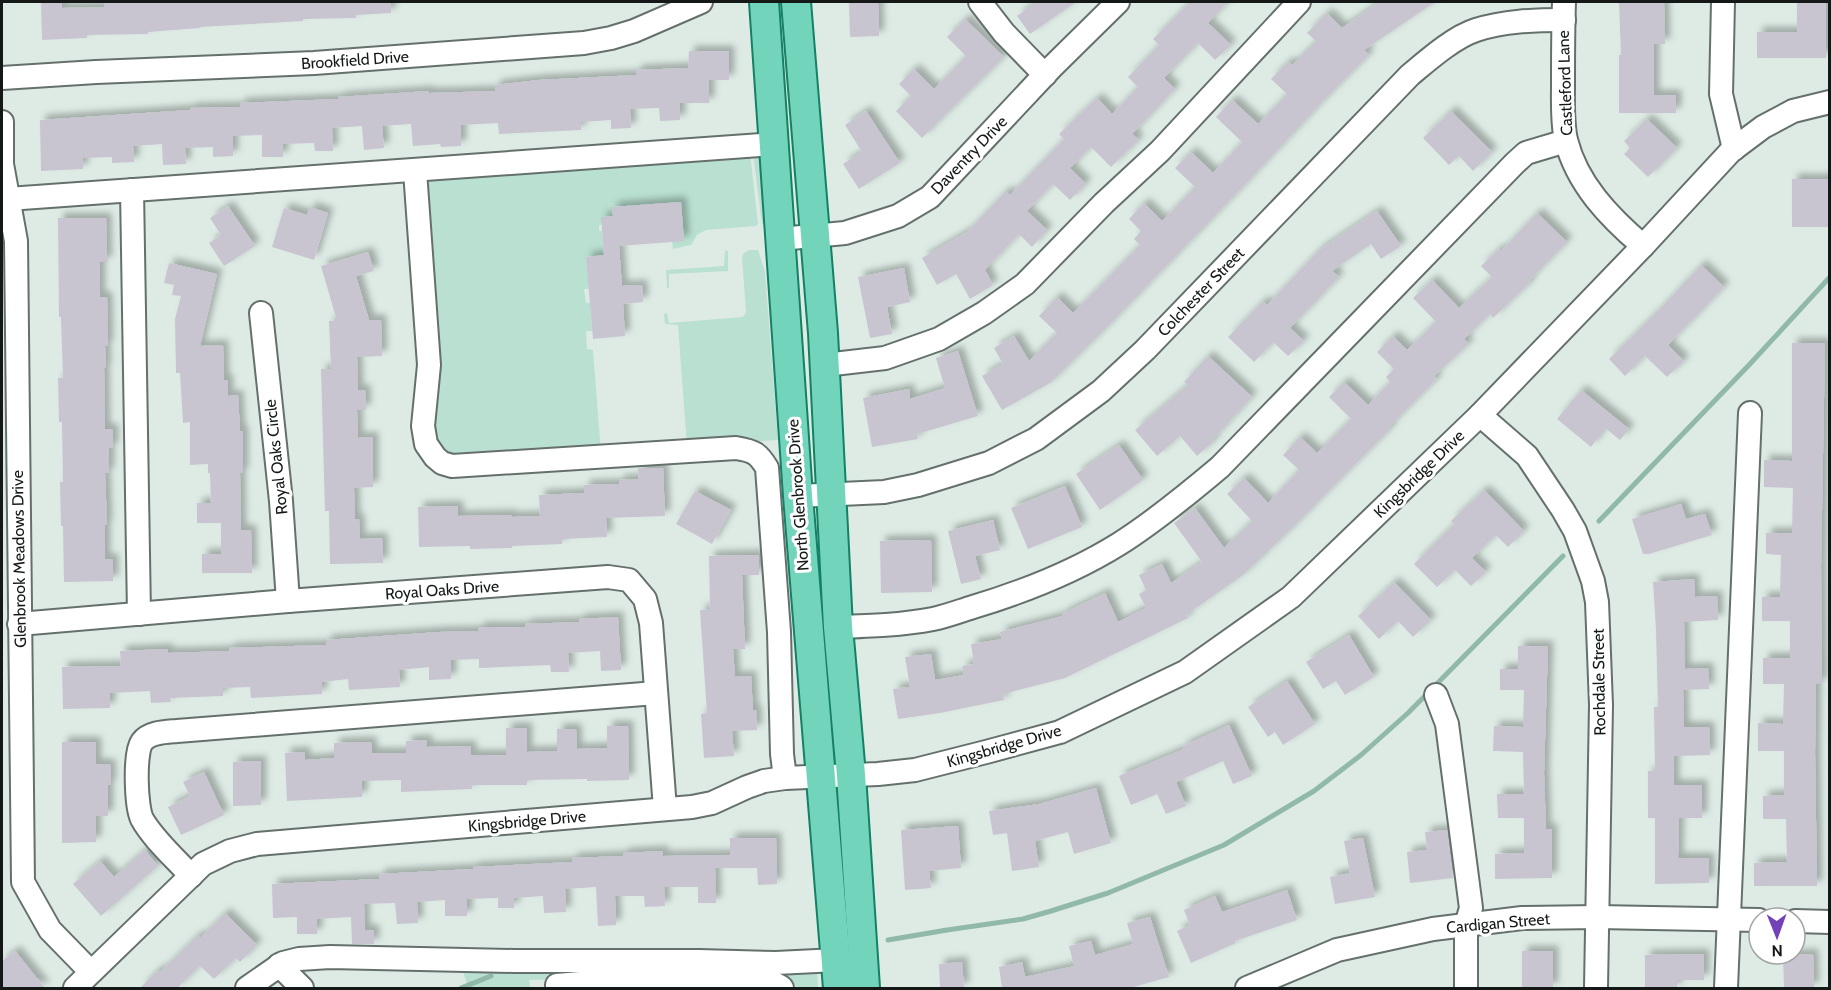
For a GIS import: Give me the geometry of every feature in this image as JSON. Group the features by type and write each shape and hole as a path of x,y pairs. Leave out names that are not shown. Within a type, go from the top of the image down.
{"main road":[{"name":"North Glenbrook Drive","path":"764,2 798,496 838,988"},
{"name":"North Glenbrook Drive","path":"796,2 817,237 838,627 866,988"}],"street":[{"name":"Brookfield Drive","path":"2,78 314,63 584,43 611,38 634,30 700,2"},
{"path":"980,2 1004,33 1045,75"},
{"name":"Daventry Drive","path":"780,239 845,233 898,216 930,196 1118,2"},
{"path":"825,364 885,358 939,339 984,314 1025,284 1104,203 1160,151 1299,2"},
{"path":"1723,2 1721,94 1734,148"},
{"name":"Castleford Lane","path":"1564,11 1563,99 1566,141 1574,162 1593,197 1617,224 1642,246"},
{"name":"Colchester Street","path":"798,496 884,492 918,486 989,463 1036,439 1101,391 1146,350 1410,75 1438,51 1474,30 1564,11"},
{"name":"Kingsbridge Drive","path":"75,988 203,864 230,851 257,844 692,807 712,803 764,781 915,770 1060,732 1185,672 1292,597 1480,415 1734,148 1763,127 1793,111 1830,102"},
{"name":"Glenbrook Meadows Drive","path":"2,122 2,164 16,241 23,882 50,930 91,972"},
{"path":"838,627 878,626 945,616 1020,593 1077,567 1119,544 1220,467 1526,153 1566,141"},
{"path":"8,199 774,144"},
{"path":"415,171 429,365 423,426 426,444 442,463 452,466 736,448 751,451 759,456 767,468 779,632 782,754 785,778"},
{"path":"132,190 139,614"},
{"name":"Royal Oaks Circle","path":"261,313 281,501 288,601"},
{"path":"1726,988 1750,413"},
{"name":"Rochdale Street","path":"1480,415 1527,456 1575,531 1593,581 1597,602 1601,705 1596,988"},
{"name":"Royal Oaks Drive","path":"19,624 608,577 629,580 645,599 651,623 665,809"},
{"path":"191,876 143,820 138,808 138,752 143,740 154,734 656,693"},
{"path":"1436,695 1447,724 1471,908 1466,925 1467,988"},
{"name":"Cardigan Street","path":"1253,987 1336,950 1433,929 1522,918 1747,920"},
{"path":"1807,921 1830,922"},
{"path":"248,988 279,965 299,959 330,957 777,963 837,960"},
{"path":"279,965 302,988"},
{"path":"558,988 557,985 604,985 648,978 725,984 766,981 778,984 782,988"}],"green space":[{"path":"753,152 761,154 763,171 760,172 761,181 763,181 765,222 762,225"},
{"path":"750,153 758,224 756,226 706,230 697,235 691,245 673,249 672,241 684,240 681,202 612,207 613,216 599,226 599,231 602,231 604,255 586,257 589,289 584,289 586,303 590,303 592,331 586,331 587,349 593,350 601,453 451,461 435,450 422,195 426,176"},
{"path":"725,250 728,251 728,271 669,274 669,288 667,288 666,270 724,266"},
{"path":"749,250 758,250 765,272 778,440 687,446 678,325 665,324 664,314 667,313 669,323 743,317 746,312 742,257"},
{"path":"459,967 817,970 818,988 798,988 777,972 529,980 530,988 468,988 464,974"}],"building":[{"path":"41,2 62,2 62,8 104,7 104,2 391,2 391,13 356,15 356,18 303,19 303,21 148,32 148,34 87,35 87,38 42,40"},
{"path":"849,2 878,2 879,36 850,37"},
{"path":"1037,2 1076,2 1030,34 1017,16"},
{"path":"1190,2 1228,2 1208,23 1231,45 1215,60 1198,43 1164,78 1175,89 1132,134 1139,140 1111,167 1091,147 1070,168 1086,184 1070,200 1053,184 1027,211 1047,230 1032,247 1019,234 985,270 993,285 970,299 956,274 937,285 922,258 967,232 1006,191 1010,195 1064,139 1059,134 1097,98 1112,114 1138,87 1128,77 1159,45 1153,39"},
{"path":"1380,2 1435,2 1364,50 1369,55 1107,327 1050,383 1002,410 982,376 1003,364 994,348 1014,336 1029,361 1057,333 1039,316 1057,297 1073,313 1140,245 1134,239 1141,231 1129,219 1144,203 1162,221 1195,187 1175,168 1191,152 1213,173 1242,142 1216,117 1232,100 1258,124 1287,94 1271,79 1288,62 1292,65 1316,41 1307,33 1327,13 1342,28"},
{"path":"1619,2 1664,2 1665,44 1654,44 1654,95 1676,95 1676,113 1619,113 1619,55 1621,55"},
{"path":"1797,2 1826,2 1826,58 1757,58 1757,32 1797,32"},
{"path":"965,19 1004,57 922,138 896,111 911,96 899,84 914,69 934,89 966,56 947,37"},
{"path":"689,51 729,51 729,80 709,80 709,103 680,103 680,120 660,121 659,108 630,109 631,128 611,129 611,120 581,122 581,130 499,134 498,123 461,125 461,146 441,147 440,144 413,146 411,124 382,126 384,148 364,150 362,126 332,128 333,151 315,151 314,143 283,144 283,157 262,157 262,135 233,136 233,156 213,157 213,147 185,148 186,164 163,165 162,144 133,146 134,162 112,163 112,157 83,158 83,169 41,171 40,120 190,110 190,108 240,107 240,103 338,99 338,97 429,91 429,93 495,91 495,85 539,80 636,75 636,70 688,68"},
{"path":"866,111 900,163 859,189 843,164 862,152 845,125"},
{"path":"1451,111 1492,152 1473,171 1459,156 1449,165 1423,138"},
{"path":"1647,119 1677,148 1648,177 1624,154 1630,148 1624,141"},
{"path":"1792,179 1830,179 1830,227 1792,227"},
{"path":"681,202 684,241 619,246 622,286 642,285 643,302 623,304 625,336 593,339 586,257 604,255 601,217 613,216 612,207"},
{"path":"228,206 255,246 224,266 209,243 221,235 210,218"},
{"path":"310,207 328,213 314,260 272,247 284,208 307,215"},
{"path":"1377,211 1401,246 1381,259 1371,244 1332,271 1339,277 1290,328 1304,341 1288,356 1273,342 1254,362 1228,337 1263,301 1267,305 1319,250"},
{"path":"1537,213 1567,242 1529,281 1530,283 1493,318 1490,314 1464,339 1469,344 1434,376 1437,379 1243,575 1186,615 1188,618 1065,678 1003,694 1004,700 898,719 893,689 910,687 905,657 931,654 935,680 964,675 962,666 974,664 971,644 1002,639 1000,632 1063,616 1062,614 1105,593 1118,622 1146,608 1139,594 1146,590 1139,575 1162,564 1171,583 1202,562 1174,523 1195,508 1224,548 1252,521 1227,494 1244,478 1268,503 1299,470 1283,455 1300,437 1317,453 1351,419 1329,397 1344,382 1368,405 1390,382 1386,377 1394,369 1377,352 1393,336 1407,350 1436,322 1413,298 1432,280 1459,308 1492,277 1481,266 1499,249 1501,251"},
{"path":"58,218 106,218 107,262 100,262 100,297 107,297 108,346 105,346 106,368 104,368 105,429 113,429 113,448 109,448 109,473 105,473 107,525 105,525 105,559 113,559 113,581 64,582 60,482 63,482 62,422 59,422 58,378 63,378 61,317 59,317"},
{"path":"368,252 374,271 356,276 369,320 381,320 382,356 357,357 358,390 365,390 366,410 357,410 358,438 373,437 373,487 354,488 355,519 359,519 360,539 382,538 383,563 330,564 329,511 325,511 321,369 331,369 329,321 337,321 321,266"},
{"path":"169,263 217,274 200,346 223,345 224,380 228,380 228,396 238,395 240,431 243,431 243,473 240,473 241,530 251,530 252,573 202,573 202,554 221,554 221,523 197,523 197,503 211,503 210,473 208,473 208,464 190,465 190,422 183,423 180,373 176,373 175,319 181,296 172,295 174,285 164,283"},
{"path":"1701,265 1724,287 1668,345 1684,361 1667,377 1645,356 1625,376 1609,359"},
{"path":"904,268 910,302 887,307 892,334 870,338 858,277"},
{"path":"1792,343 1825,343 1821,567 1822,684 1816,684 1817,886 1754,886 1754,863 1787,862 1786,819 1763,819 1763,796 1784,795 1784,751 1758,751 1758,723 1783,724 1784,684 1763,684 1763,658 1790,658 1790,621 1762,621 1762,597 1780,597 1781,555 1766,554 1766,533 1792,533 1793,488 1764,487 1764,460 1792,461"},
{"path":"958,351 978,416 917,434 918,439 872,447 863,398 909,389 910,399 945,388 936,358"},
{"path":"1208,356 1252,397 1212,440 1214,441 1197,456 1180,436 1157,456 1135,430 1188,385 1184,382"},
{"path":"1581,390 1629,429 1620,440 1605,428 1591,447 1557,419"},
{"path":"1119,445 1143,480 1100,510 1076,474"},
{"path":"638,468 663,468 665,516 606,518 607,537 562,539 562,544 470,549 470,546 419,547 418,507 458,506 458,516 540,516 539,495 584,493 584,485 619,484 619,480 639,479"},
{"path":"1065,486 1082,527 1028,549 1011,508"},
{"path":"1484,490 1524,531 1508,547 1496,535 1472,558 1486,572 1471,586 1455,570 1437,587 1414,564 1454,524 1451,521"},
{"path":"695,491 731,510 712,544 676,524"},
{"path":"1681,504 1686,519 1705,514 1712,535 1643,554 1632,519"},
{"path":"993,520 1000,550 975,556 981,579 961,584 948,531"},
{"path":"931,540 932,592 881,593 880,541"},
{"path":"759,555 759,575 742,575 745,649 733,649 735,677 751,676 757,730 732,731 734,756 704,758 701,714 707,713 700,610 710,609 709,556"},
{"path":"1694,579 1695,597 1717,596 1718,620 1684,622 1685,669 1708,668 1709,689 1683,690 1684,727 1709,727 1710,755 1674,756 1674,785 1702,785 1702,818 1679,818 1678,858 1709,858 1709,883 1655,884 1655,818 1648,818 1648,771 1655,771 1654,707 1658,707 1653,582"},
{"path":"1394,582 1431,620 1413,637 1398,621 1379,639 1358,616"},
{"path":"618,617 621,670 601,671 600,651 568,653 569,672 551,672 550,665 479,668 479,659 451,660 451,679 429,680 429,667 399,670 400,687 349,690 348,679 322,682 322,694 251,698 250,687 223,688 223,696 170,698 171,702 151,703 150,691 110,693 110,708 63,709 62,667 121,666 120,651 168,649 168,653 229,651 229,648 326,645 326,640 479,631 478,627 525,627 525,624 579,622 579,619"},
{"path":"1349,635 1374,677 1345,695 1336,681 1323,689 1306,662"},
{"path":"1518,646 1548,646 1544,773 1546,829 1552,829 1552,878 1495,879 1495,854 1524,853 1524,818 1498,818 1497,794 1524,794 1523,752 1493,751 1494,726 1523,727 1524,690 1500,690 1500,669 1518,669"},
{"path":"1287,681 1315,724 1283,745 1275,732 1268,737 1248,707"},
{"path":"1229,725 1252,776 1233,784 1223,761 1176,782 1186,806 1166,814 1157,794 1131,805 1119,776 1184,749 1183,746"},
{"path":"607,726 628,726 629,780 527,780 527,785 472,785 472,789 401,792 401,780 362,781 362,797 287,801 285,753 305,752 305,760 334,758 334,743 371,742 372,753 406,753 406,741 427,740 427,747 471,746 471,755 506,755 506,728 527,728 527,752 557,751 557,729 576,729 577,749 607,748"},
{"path":"62,742 96,742 96,764 110,764 111,785 108,785 108,816 96,816 96,842 62,843"},
{"path":"261,761 261,805 233,806 233,762"},
{"path":"204,772 224,815 181,835 168,807 190,796 183,782"},
{"path":"1096,788 1111,843 1074,854 1068,832 1035,841 1039,867 1012,871 1007,833 993,835 989,811 1039,804"},
{"path":"958,826 961,868 929,871 931,888 905,890 901,830"},
{"path":"1447,830 1453,878 1410,883 1407,852 1427,850 1425,832"},
{"path":"730,838 776,838 777,884 758,885 757,868 715,868 716,903 698,903 698,887 664,887 665,906 645,907 644,896 615,896 616,925 598,926 596,887 565,889 566,912 544,913 543,896 514,898 514,908 498,908 498,898 467,899 467,916 445,916 445,900 417,902 418,923 397,924 395,903 364,904 365,930 374,930 374,944 352,944 351,917 317,919 317,934 297,934 297,917 273,918 272,884 379,879 379,874 572,862 572,858 623,856 623,853 663,851 663,856 730,855"},
{"path":"1363,838 1375,897 1335,904 1330,877 1350,873 1344,841"},
{"path":"145,850 158,866 101,916 73,884 100,861 114,877"},
{"path":"1287,890 1297,920 1235,941 1236,943 1191,963 1177,931 1190,925 1184,910 1215,896 1222,912"},
{"path":"225,913 257,945 240,962 236,958 214,979 200,966 177,988 140,988 198,935 200,938"},
{"path":"1150,917 1169,977 1130,988 1002,988 999,967 1022,962 1025,977 1074,966 1069,946 1091,941 1095,955 1133,944 1127,923"},
{"path":"15,951 45,988 2,988 2,961"},
{"path":"1522,951 1553,951 1553,988 1522,988"},
{"path":"1704,954 1704,980 1677,980 1677,988 1645,988 1645,955"},
{"path":"1807,954 1813,954 1814,988 1784,988 1783,966 1807,966"},
{"path":"962,962 964,988 940,988 939,964"}],"waterway":[{"path":"1599,521 1830,277"},
{"path":"888,940 1023,919 1108,893 1224,845 1314,791 1361,755 1408,713 1563,556"},
{"path":"461,988 491,976"}]}
